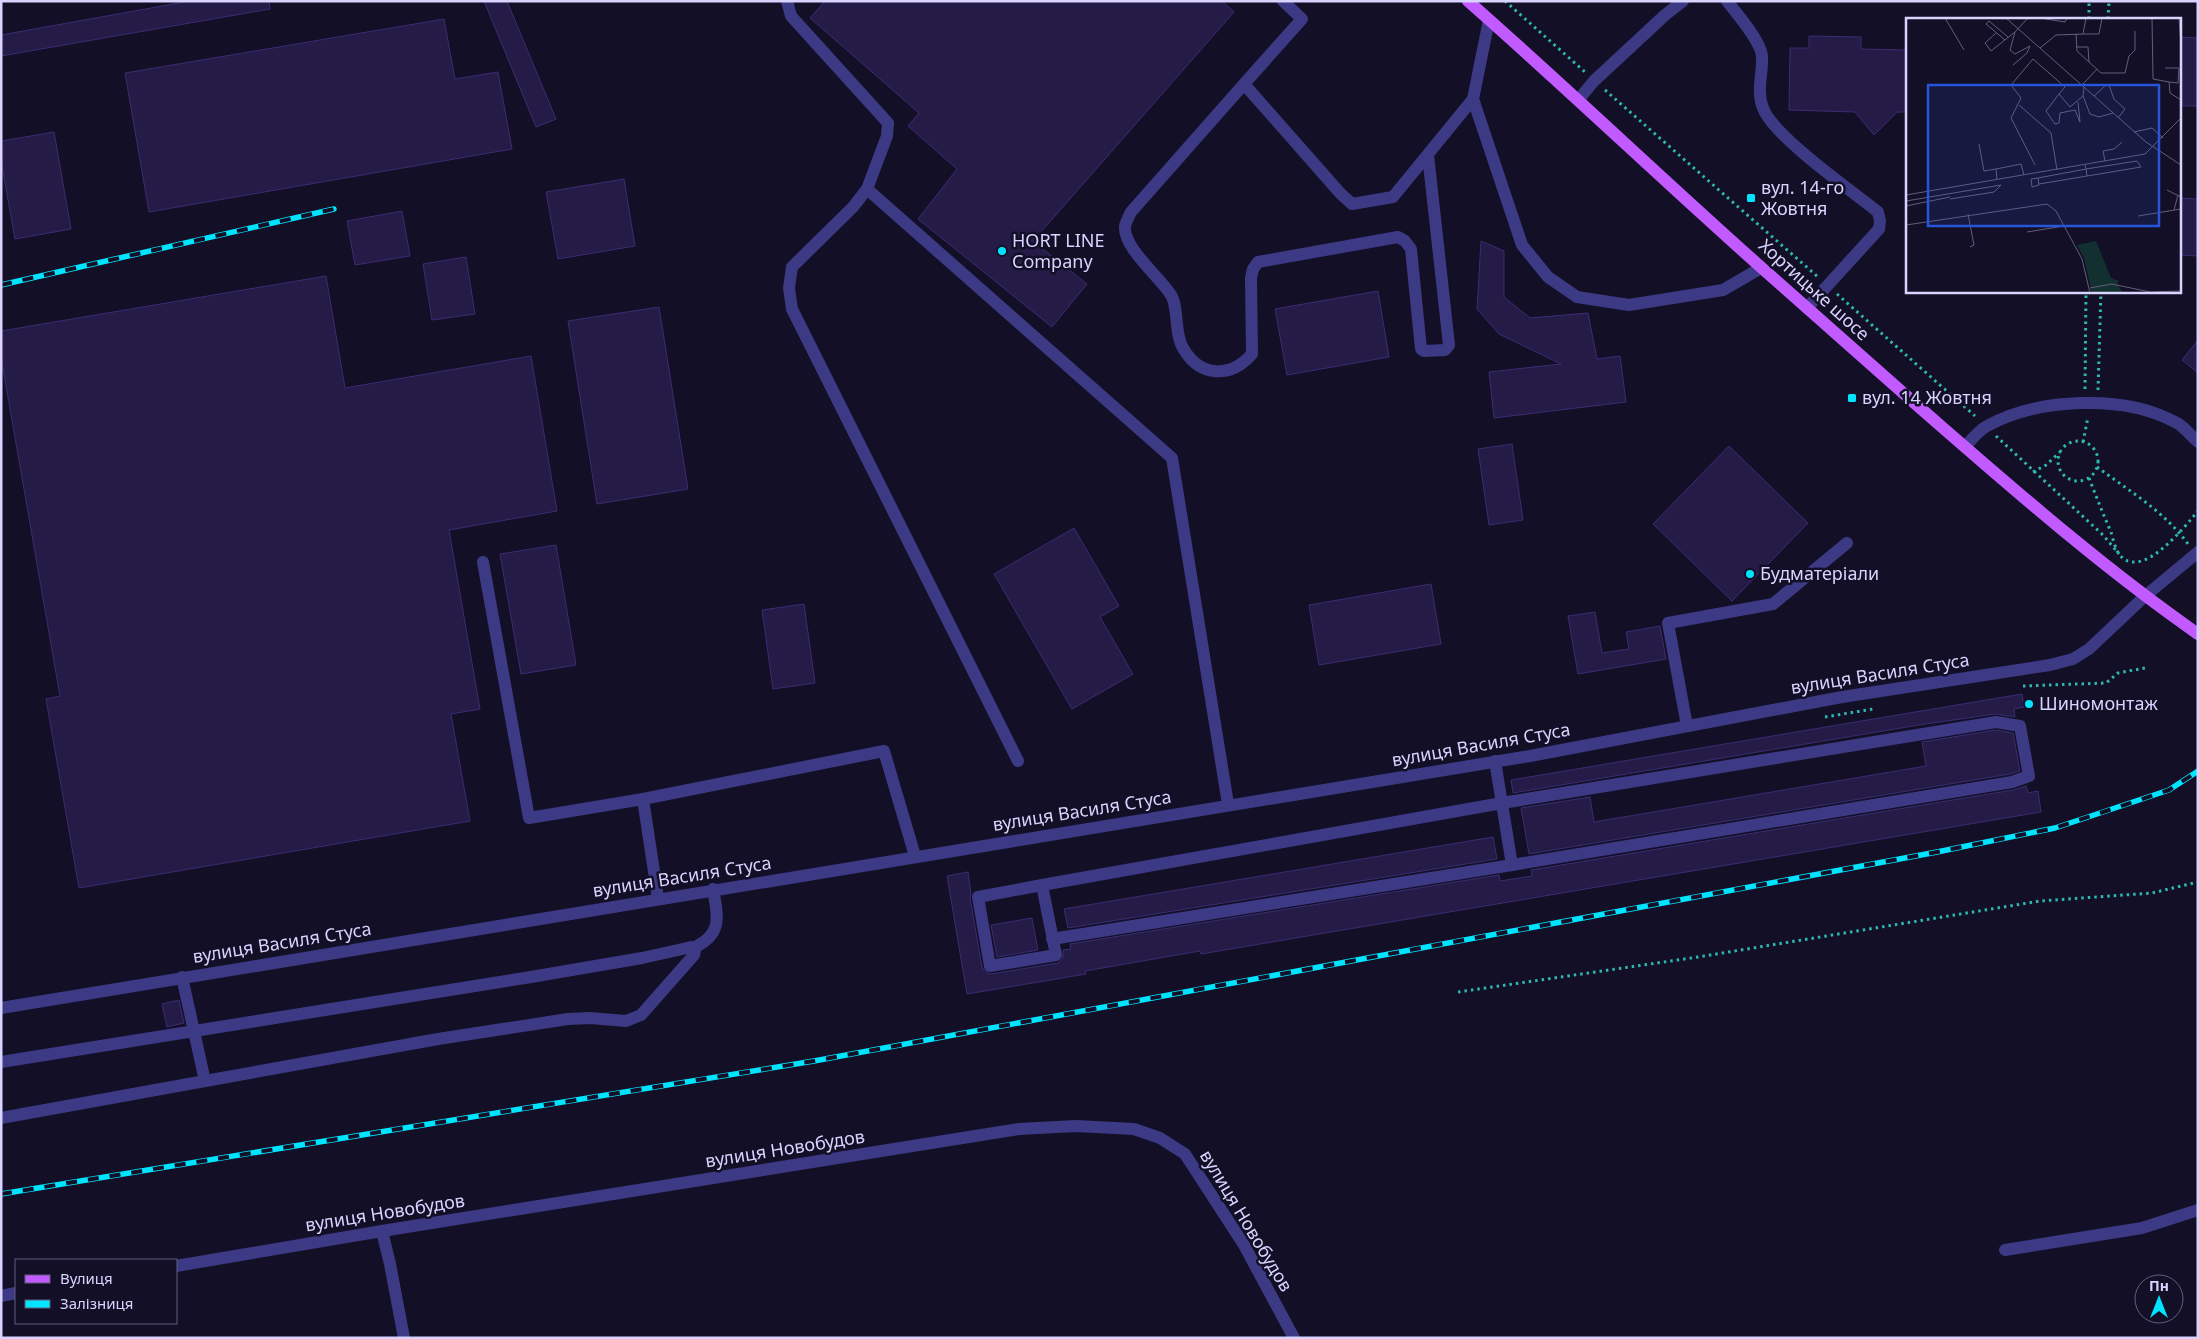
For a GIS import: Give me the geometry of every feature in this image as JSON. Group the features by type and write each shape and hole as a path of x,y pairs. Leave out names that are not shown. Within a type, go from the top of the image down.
{"main road":[{"name":"Хортицьке шосе","path":"1468,1 1579,99 1761,268 1965,447 2076,543 2144,597 2198,634"}],"street":[{"path":"787,1 791,16 882,114 888,123 887,136 867,188 853,207 792,267 789,288 792,309 1018,761"},
{"path":"1283,1 1302,18 1130,212 1125,226 1127,240 1173,297 1177,328 1182,347 1194,361 1211,372 1233,370 1243,365 1252,354 1251,278 1253,269 1258,262 1398,237 1405,240 1411,249 1421,349 1424,351 1447,349 1449,345 1428,155"},
{"path":"1579,99 1594,81 1665,15 1683,1"},
{"path":"1728,1 1757,43 1762,54 1758,90 1763,110 1776,130 1878,212 1879,229 1807,308"},
{"path":"1244,84 1340,193 1352,204 1393,197 1474,99 1489,20"},
{"path":"1474,99 1522,245 1548,277 1576,297 1629,305 1723,290 1761,268"},
{"path":"867,188 1172,458 1228,804"},
{"path":"1965,447 1985,426 2030,410 2092,403 2133,407 2153,413 2177,422 2198,442"},
{"path":"1688,726 1668,623 1773,604 1847,543"},
{"name":"вулиця Василя Стуса","path":"1,1008 1495,761 1842,697 2050,665 2073,659 2089,649 2144,597 2197,553"},
{"path":"482,562 529,818 643,799 884,751 915,856"},
{"path":"1042,886 1052,939 1056,955 990,966 978,897 1502,803 1996,722 2020,726 2029,776 2012,782 1052,939"},
{"path":"1495,761 1512,865"},
{"path":"643,799 658,898"},
{"path":"1,1062 522,978 693,948 703,944 716,928 714,889"},
{"path":"1,1118 438,1039 568,1019 590,1018 626,1021 642,1016 694,955 695,950 693,948"},
{"path":"182,977 205,1081"},
{"name":"вулиця Новобудов","path":"178,1266 1019,1129 1076,1126 1134,1129 1160,1138 1185,1154 1244,1245 1294,1338"},
{"path":"2005,1250 2142,1228 2198,1210"},
{"path":"382,1231 404,1338"},
{"path":"1,1296 15,1293"}],"path":[{"path":"2089,1 2089,18"},
{"path":"2108,18 2109,1"},
{"path":"2086,292 2085,390 2098,388 2101,292"},
{"path":"2033,472 2046,464 2066,445 2074,442 2084,442 2090,446 2095,452 2097,467 2089,478 2079,481 2069,479 2061,472 2058,462 2060,452"},
{"path":"2097,467 2143,501 2180,533 2197,553"},
{"path":"2089,478 2120,554 2132,562 2151,557 2173,541 2198,511"},
{"path":"2020,686 2106,683 2118,673 2145,668"},
{"path":"1817,718 1876,709"},
{"path":"1458,992 1698,957 2040,901 2152,893 2198,882"}],"building":[{"path":"190,1 269,1 270,9 1,56 1,35"},
{"path":"484,1 507,1 556,119 536,127"},
{"path":"825,1 1222,1 1234,12 1033,241 1087,284 1052,327 918,219 957,169 908,126 919,113 810,18"},
{"path":"444,19 455,79 498,72 512,149 149,212 125,73"},
{"path":"1809,36 1861,37 1861,49 1906,50 1906,112 1897,112 1874,135 1855,112 1789,110 1790,48 1809,48"},
{"path":"2182,37 2198,38 2198,106 2182,106"},
{"path":"54,132 71,229 15,239 1,160 1,141"},
{"path":"624,179 635,246 558,259 546,192"},
{"path":"2182,198 2198,199 2198,256 2182,255"},
{"path":"402,211 410,256 355,265 347,221"},
{"path":"1481,241 1504,251 1504,297 1530,318 1588,313 1597,359 1620,356 1626,402 1494,418 1489,372 1561,364 1499,334 1477,309"},
{"path":"466,257 475,314 432,320 423,264"},
{"path":"326,276 345,388 531,356 557,511 449,530 480,709 451,714 470,821 79,888 46,699 60,696 1,357 1,331"},
{"path":"1378,291 1389,357 1287,375 1275,309"},
{"path":"659,307 688,489 597,504 568,321"},
{"path":"2198,340 2198,373 2182,360"},
{"path":"1512,444 1523,520 1489,525 1478,449"},
{"path":"1729,446 1808,523 1732,601 1653,524"},
{"path":"1074,528 1119,606 1100,617 1133,674 1072,709 994,574"},
{"path":"556,545 576,665 521,674 500,554"},
{"path":"1431,584 1441,644 1319,665 1309,605"},
{"path":"804,604 815,683 773,689 762,610"},
{"path":"1595,612 1602,653 1629,649 1626,632 1660,626 1666,659 1578,674 1568,616"},
{"path":"2022,694 2024,707 2014,709 2015,717 1995,714 1919,725 1513,793 1511,780"},
{"path":"1996,730 2013,733 2020,771 1529,854 1521,808 1590,797 1594,822 1926,766 1922,742"},
{"path":"2026,786 2028,793 2038,791 2041,812 1201,954 1200,951 1085,971 1086,974 967,994 947,876 968,872 970,898 982,967 987,973 991,974 1058,963 1063,958 1063,950 1071,949 1070,944 1499,875 1500,881 1532,876 1531,870 2013,790"},
{"path":"1493,837 1497,859 1068,928 1064,909"},
{"path":"1032,918 1038,950 997,957 991,925"},
{"path":"179,1000 184,1023 167,1027 162,1004"}],"railway":[{"path":"1,285 334,209"},
{"path":"1,1194 814,1061 1937,852 2055,828 2169,790 2198,771"}],"place":[{"name":"вул. 14-го Жовтня","path":"1751,198"},
{"name":"HORT LINE Company","path":"1002,251"},
{"name":"вул. 14 Жовтня","path":"1852,398"},
{"name":"Будматеріали","path":"1750,574"},
{"name":"Шиномонтаж","path":"2029,704"}]}
